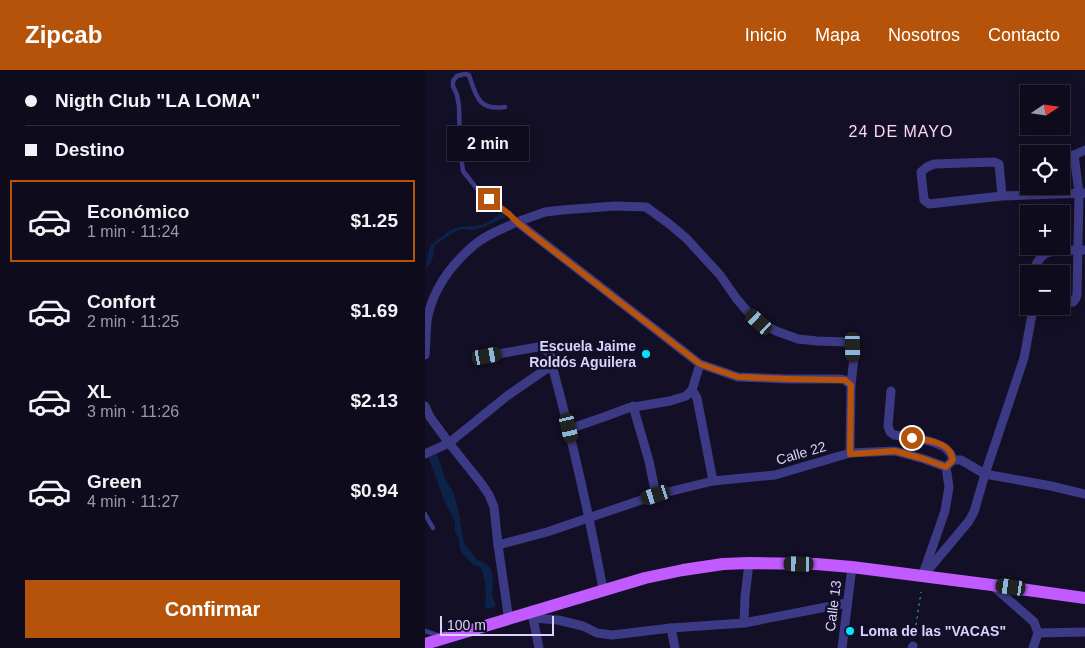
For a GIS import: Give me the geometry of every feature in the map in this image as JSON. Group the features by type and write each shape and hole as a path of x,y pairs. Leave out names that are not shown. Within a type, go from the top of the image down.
{"main road":[{"path":"425,644 645,578 723,564 816,564 852,567 1085,598"}],"street":[{"path":"1070,156 1085,150"},
{"path":"1070,302 1077,298 1082,250 1082,193 1074,155"},
{"path":"1002,196 999,164 994,162 934,164 921,172 924,200 929,204 1002,196 1082,193"},
{"path":"425,355 427,319 433,300 449,271 474,245 498,230 545,212 615,206 646,207 686,238 720,275 747,311 759,322 798,339 848,342 853,347 850,454"},
{"path":"517,222 700,364 738,377 841,379 851,385"},
{"path":"1036,265 1046,254 1058,251 1082,250"},
{"path":"923,576 969,521 974,512 1024,358 1032,315"},
{"path":"487,356 538,347 549,352 569,428 603,590"},
{"path":"569,428 633,406 670,401 686,396 692,390 700,364"},
{"path":"425,454 449,443 507,396 552,365"},
{"path":"692,390 697,398 713,481"},
{"path":"891,391 890,432 894,435 930,441 944,447 950,452 953,460"},
{"path":"425,406 430,417 489,495 494,508 508,614"},
{"path":"633,406 649,461 656,495"},
{"name":"Calle 22","path":"498,544 547,532 656,495 713,481 775,475 850,454 895,451 946,467"},
{"path":"923,576 945,511 949,487 946,467 953,460 961,460 985,474 1085,494"},
{"path":"744,623 749,563"},
{"name":"Calle 13","path":"842,648 852,567"},
{"path":"992,585 1034,622 1038,633 1033,648"},
{"path":"425,639 531,606 569,600"},
{"path":"432,648 442,647 533,618 569,600"},
{"path":"533,618 558,620 583,626 597,633 612,635 671,628 744,623 847,603"},
{"path":"533,618 539,648"},
{"path":"671,628 675,648"},
{"path":"1038,633 1085,632"},
{"path":"437,635 442,647"}],"lane":[{"path":"505,107 494,108 485,106 478,100 469,75 457,76 453,80 459,106 460,149 463,171 478,190 517,222"},
{"path":"425,514 433,528"},
{"path":"425,631 437,635"}],"path":[{"path":"913,647 921,592"}],"water":[{"path":"502,213 506,217 482,228 457,231 435,245 432,261 425,269 430,245 447,232 460,227 484,224"},
{"path":"437,454 445,478 454,493 464,543 476,559 491,569 493,578 492,595 496,607 485,609 486,593 481,568 472,564 460,550 459,539 455,531 455,522 444,500 428,456"}],"place":[{"name":"Escuela Jaime Roldós Aguilera","path":"646,354"},
{"name":"Loma de las \"VACAS\"","path":"850,631"}],"district":[{"name":"24 DE MAYO","path":"901,131"}],"route":[{"path":"489,199 700,364 738,377 845,380 851,385 850,454 895,451 946,467 953,460 950,452 944,447 930,441 912,438"}]}
